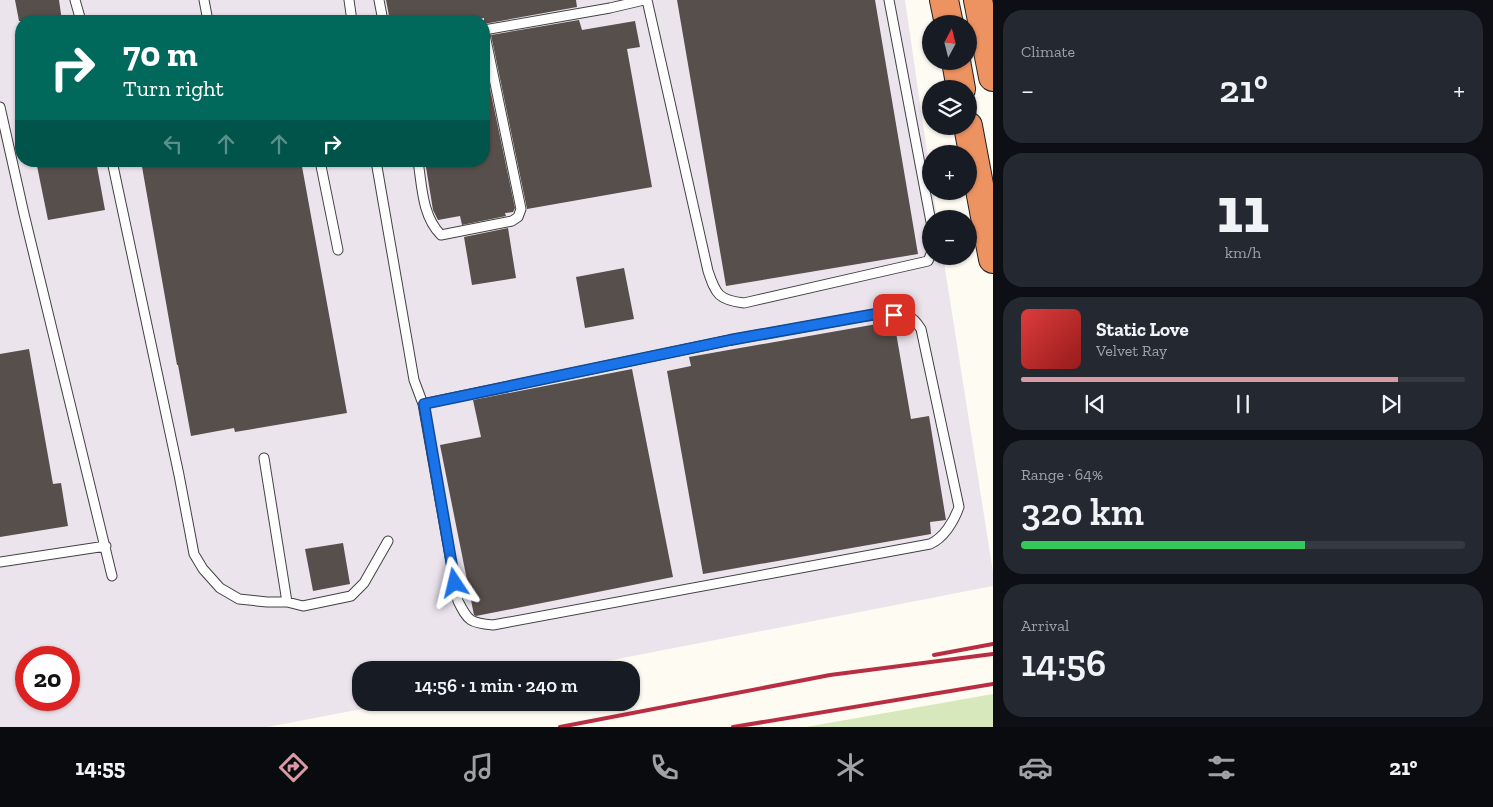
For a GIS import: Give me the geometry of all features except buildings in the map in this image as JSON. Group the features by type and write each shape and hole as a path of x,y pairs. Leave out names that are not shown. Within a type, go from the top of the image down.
{"highway":[{"path":"944,0 947,15"},
{"path":"978,0 993,77"},
{"path":"970,135 993,258"}],"lane":[{"path":"75,0 79,15"},
{"path":"204,0 207,15"},
{"path":"349,0 351,15"},
{"path":"379,0 381,15"},
{"path":"490,29 645,0 708,271 714,290 726,301 744,303 922,262"},
{"path":"889,0 929,210"},
{"path":"419,167 426,211 433,226 441,234 512,221 518,217 521,209 490,59"},
{"path":"0,107 24,214 112,576"},
{"path":"113,167 194,554 203,570 220,588 239,599 287,602 303,606 351,596 364,583 388,542"},
{"path":"321,167 338,250"},
{"path":"377,167 414,380 424,404 458,601 464,614 475,624 493,625 930,544 936,541 950,526 959,508 921,329 913,318 876,314 739,339 424,404"},
{"path":"264,458 287,602"},
{"path":"0,562 106,546"}],"shaded area":[{"path":"0,0 905,0 922,117 922,135 925,135 926,145 922,145 922,200 934,200 936,210 922,210 922,265 944,265 993,572 993,586 607,661 352,661 352,711 267,727 0,727"}],"green space":[{"path":"993,694 993,727 806,727"}],"railway":[{"path":"934,655 993,644"},
{"path":"560,727 830,675 993,654"},
{"path":"733,727 993,684"}],"route":[{"path":"455,583 424,404 730,340 876,314 894,315"}]}
